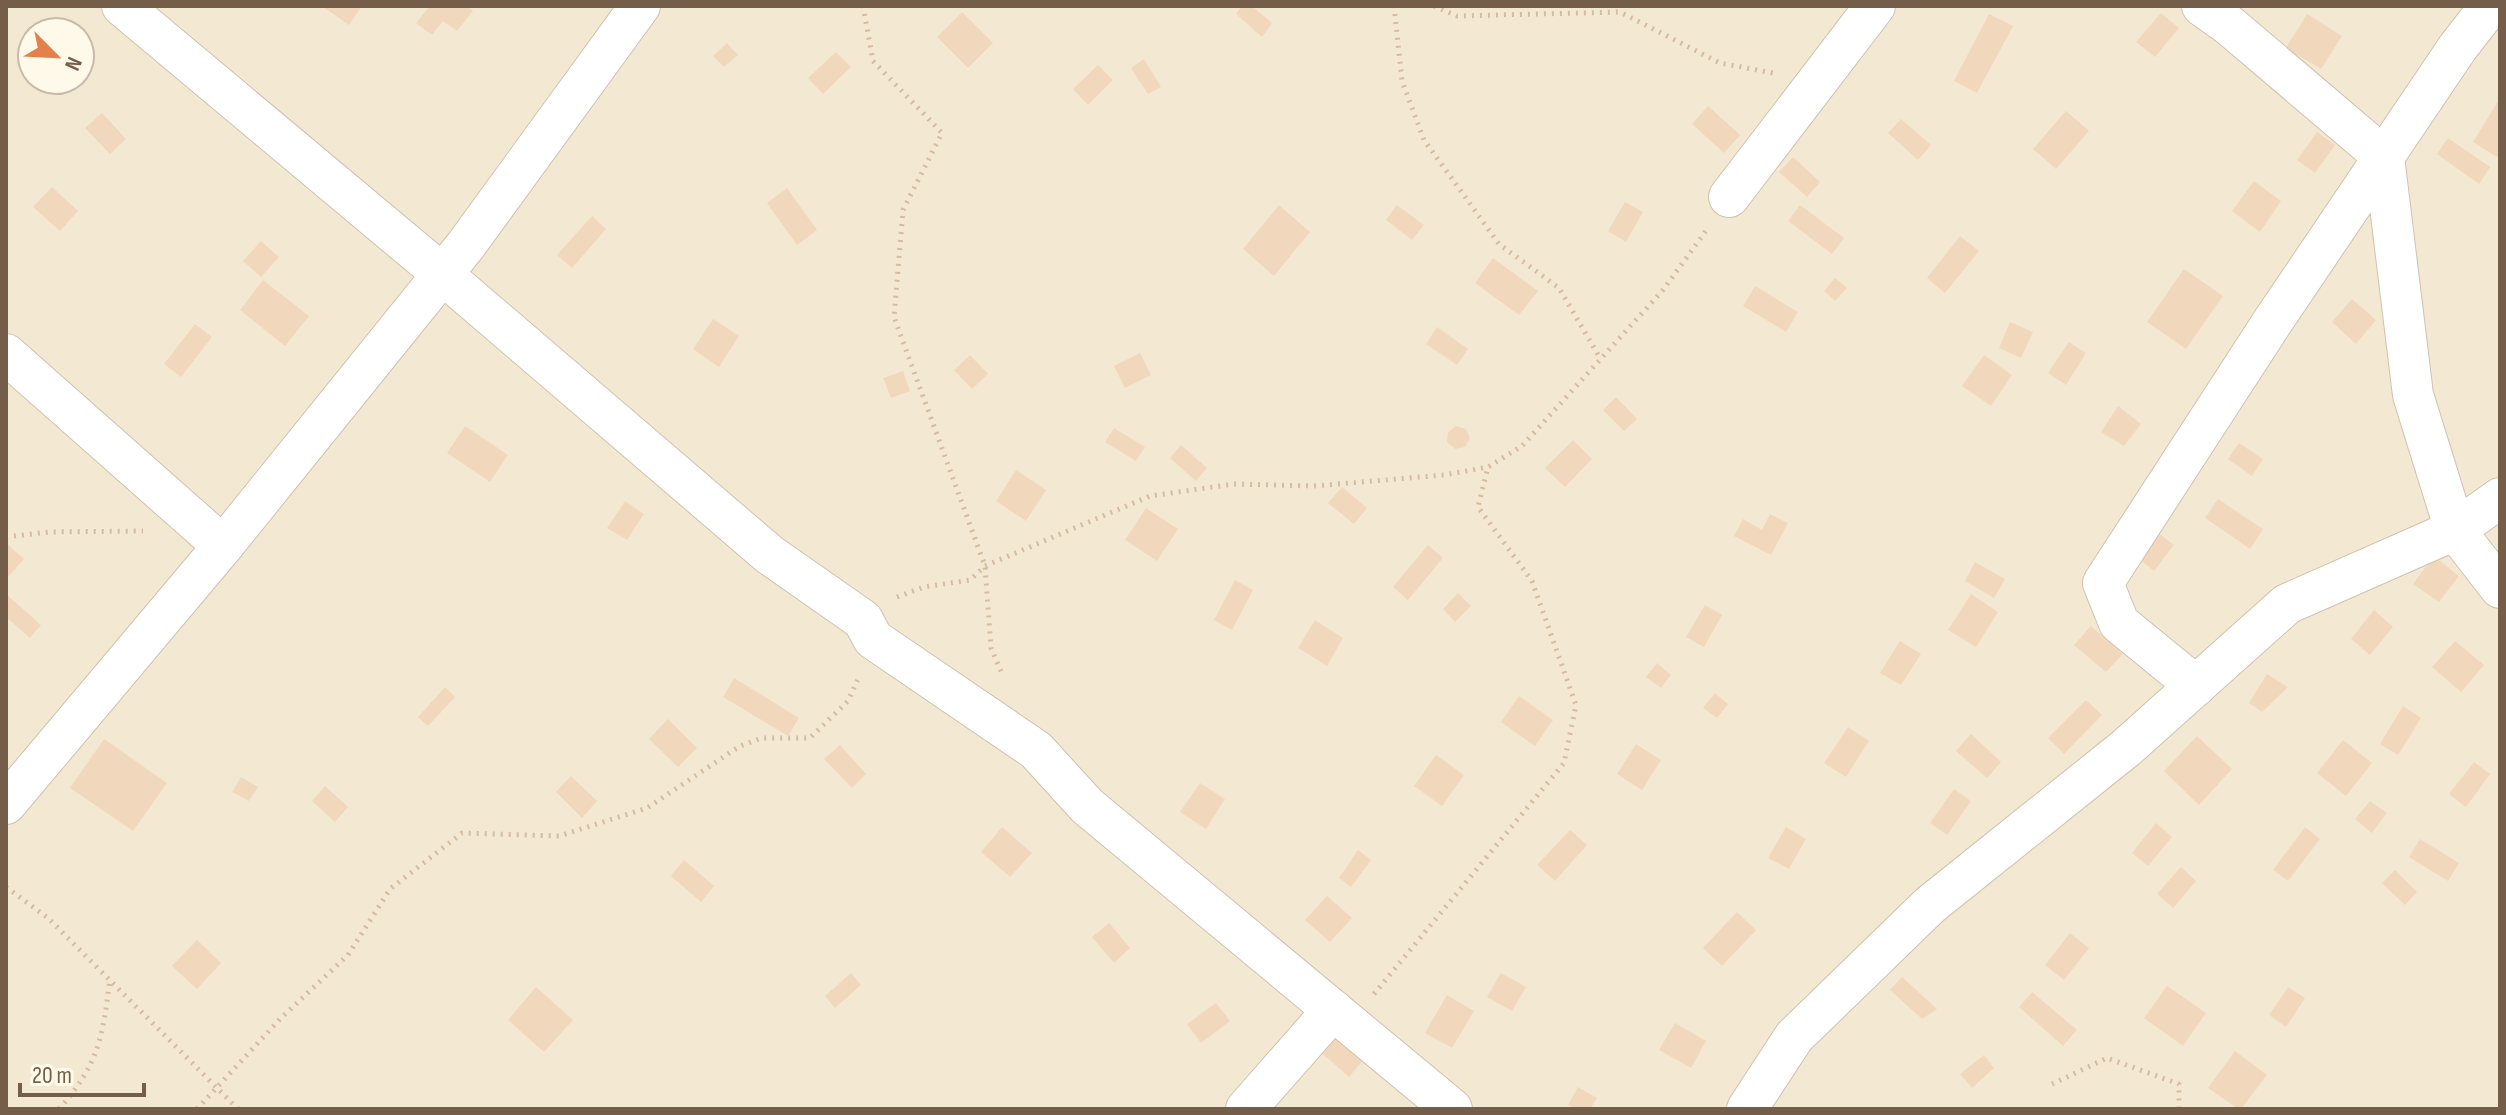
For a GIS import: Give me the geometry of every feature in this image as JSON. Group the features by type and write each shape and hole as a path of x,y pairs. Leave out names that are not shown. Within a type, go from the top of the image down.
{"street":[{"path":"122,6 441,273 770,555 863,620 873,639 1036,750 1087,806 1452,1109"},
{"path":"6,804 223,546 466,245 640,6"},
{"path":"1729,197 1875,6"},
{"path":"2202,6 2230,26 2384,157 2413,395 2455,530 2500,588"},
{"path":"2196,686 2119,623 2103,583 2265,334 2458,47 2490,6"},
{"path":"6,354 223,546"},
{"path":"1747,1109 1794,1037 1930,905 2126,748 2287,604 2455,530 2500,498"},
{"path":"1246,1109 1341,1017"}],"path":[{"path":"863,6 873,61 942,133 903,210 894,317 985,566 991,648 1004,677"},
{"path":"1394,6 1402,81 1424,140 1499,244 1559,288 1600,358"},
{"path":"1434,6 1457,16 1620,12 1720,63 1817,82"},
{"path":"197,1109 281,1018 348,955 390,889 462,833 559,836 647,808 740,746 762,738 810,738 848,701 870,656 873,639 889,600 924,587 970,580 985,566 1150,496 1234,484 1314,486 1444,475 1488,467 1522,446 1663,290 1729,197"},
{"path":"1341,1017 1564,763 1576,705 1532,581 1478,507 1488,467"},
{"path":"6,537 49,532 158,531"},
{"path":"6,887 48,918 110,977 238,1109"},
{"path":"59,1109 77,1089 94,1060 103,1034 110,977"},
{"path":"2052,1084 2107,1058 2179,1084 2179,1109"}],"shaded area":[{"path":"6,6 2500,6 2500,1109 6,1109"}],"building":[{"path":"322,6 362,6 349,25"},
{"path":"430,6 466,6 473,11 457,31 443,21 432,35 416,23"},
{"path":"1242,6 1252,6 1272,23 1262,37 1236,14"},
{"path":"962,12 993,43 968,68 937,37"},
{"path":"2161,13 2179,28 2155,57 2136,42"},
{"path":"1989,14 2013,26 1977,93 1954,81"},
{"path":"2307,14 2342,36 2321,69 2286,48"},
{"path":"727,43 738,55 724,67 713,56"},
{"path":"836,52 851,67 823,94 808,78"},
{"path":"1144,59 1161,87 1148,94 1131,68"},
{"path":"1098,65 1113,80 1088,105 1073,89"},
{"path":"2500,98 2500,153 2497,157 2473,142"},
{"path":"1708,106 1740,135 1724,153 1692,124"},
{"path":"2066,111 2089,131 2056,169 2033,149"},
{"path":"102,113 126,139 110,154 85,128"},
{"path":"1901,119 1931,145 1918,160 1888,133"},
{"path":"2317,132 2335,145 2315,173 2297,160"},
{"path":"2448,138 2490,167 2479,184 2437,154"},
{"path":"1793,157 1820,182 1807,197 1779,172"},
{"path":"2254,181 2281,201 2260,232 2232,211"},
{"path":"52,187 78,211 60,231 33,207"},
{"path":"787,188 817,230 797,245 767,203"},
{"path":"1625,202 1643,212 1626,242 1608,231"},
{"path":"1279,205 1310,232 1274,276 1243,249"},
{"path":"1397,205 1424,225 1412,240 1386,220"},
{"path":"1800,205 1844,238 1832,254 1788,221"},
{"path":"592,216 606,229 572,268 557,255"},
{"path":"1960,236 1979,251 1945,293 1927,278"},
{"path":"261,241 279,257 261,277 243,261"},
{"path":"1493,258 1538,291 1519,315 1475,283"},
{"path":"2184,269 2223,296 2186,349 2147,322"},
{"path":"1835,278 1847,288 1835,301 1824,291"},
{"path":"263,280 309,316 285,346 240,310"},
{"path":"1755,286 1798,312 1786,332 1743,306"},
{"path":"2352,299 2376,320 2356,344 2332,322"},
{"path":"713,319 739,336 719,367 693,349"},
{"path":"2010,322 2033,332 2021,358 1999,348"},
{"path":"195,324 212,337 181,377 164,364"},
{"path":"1437,327 1468,349 1457,365 1426,344"},
{"path":"2069,342 2086,353 2066,385 2048,373"},
{"path":"1140,353 1151,375 1125,388 1114,366"},
{"path":"970,355 988,374 972,389 954,370"},
{"path":"1984,355 2012,375 1991,406 1962,386"},
{"path":"903,371 910,391 891,398 883,378"},
{"path":"1616,397 1637,419 1624,431 1603,410"},
{"path":"2118,406 2141,424 2124,446 2101,432"},
{"path":"465,426 508,455 490,482 447,453"},
{"path":"1456,426 1466,429 1470,438 1465,447 1455,449 1447,442 1448,432"},
{"path":"1114,428 1145,447 1136,461 1105,442"},
{"path":"1573,440 1592,459 1565,487 1545,468"},
{"path":"2239,443 2263,459 2252,476 2228,459"},
{"path":"1181,445 1207,468 1196,481 1170,458"},
{"path":"1016,470 1046,490 1026,521 996,501"},
{"path":"1342,487 1367,508 1354,524 1328,503"},
{"path":"2218,499 2263,529 2250,549 2205,518"},
{"path":"625,501 644,514 627,540 607,528"},
{"path":"1146,508 1178,529 1157,561 1125,540"},
{"path":"1770,514 1788,523 1771,555 1734,536 1743,519 1762,530"},
{"path":"2157,532 2174,545 2154,571 2138,558"},
{"path":"6,543 24,559 9,576 6,574"},
{"path":"1428,545 1443,558 1408,600 1393,587"},
{"path":"2434,556 2459,576 2439,602 2413,584"},
{"path":"1975,562 2005,579 1994,598 1965,581"},
{"path":"1235,580 1253,590 1232,630 1214,620"},
{"path":"1458,593 1471,606 1455,622 1443,609"},
{"path":"6,594 41,625 30,638 6,617"},
{"path":"1971,594 1998,612 1976,647 1948,630"},
{"path":"1705,605 1722,615 1704,647 1686,637"},
{"path":"2374,610 2393,627 2370,655 2351,639"},
{"path":"1315,620 1343,638 1327,666 1298,648"},
{"path":"2091,626 2123,654 2106,672 2074,645"},
{"path":"1900,641 1921,654 1901,685 1880,673"},
{"path":"2455,641 2484,665 2461,692 2432,667"},
{"path":"1657,663 1671,675 1661,688 1646,677"},
{"path":"2267,674 2288,687 2262,712 2249,703"},
{"path":"734,678 799,718 788,736 723,697"},
{"path":"445,687 455,697 428,726 418,717"},
{"path":"1715,693 1728,704 1717,718 1703,708"},
{"path":"1519,696 1553,720 1535,746 1501,722"},
{"path":"2086,700 2102,715 2064,754 2048,738"},
{"path":"2403,706 2421,718 2398,755 2380,744"},
{"path":"668,719 697,748 678,767 649,739"},
{"path":"1848,727 1869,741 1846,777 1824,763"},
{"path":"1971,734 2001,762 1987,778 1956,751"},
{"path":"2197,736 2232,769 2199,805 2164,771"},
{"path":"104,739 167,783 133,831 70,788"},
{"path":"2343,740 2372,763 2346,796 2317,773"},
{"path":"1636,744 1661,760 1642,790 1617,774"},
{"path":"840,745 866,774 852,788 824,759"},
{"path":"1436,755 1464,775 1442,806 1414,786"},
{"path":"2474,762 2490,774 2466,807 2449,794"},
{"path":"571,776 597,801 582,818 556,792"},
{"path":"241,777 258,787 249,801 232,792"},
{"path":"1200,783 1225,799 1206,829 1180,812"},
{"path":"325,786 348,807 335,822 312,801"},
{"path":"1954,789 1971,801 1947,835 1930,823"},
{"path":"2370,801 2387,813 2372,833 2355,819"},
{"path":"2156,823 2172,837 2148,866 2132,853"},
{"path":"1002,827 1032,853 1010,877 981,852"},
{"path":"1786,827 1806,839 1789,869 1768,858"},
{"path":"2305,827 2320,839 2288,881 2273,870"},
{"path":"1570,830 1587,845 1555,881 1537,865"},
{"path":"2420,839 2459,863 2448,881 2409,857"},
{"path":"1358,850 1371,860 1351,887 1339,878"},
{"path":"684,860 714,886 701,902 671,876"},
{"path":"2181,867 2196,881 2173,908 2157,894"},
{"path":"2395,870 2417,892 2405,905 2382,883"},
{"path":"1327,896 1352,918 1330,942 1305,920"},
{"path":"1737,912 1756,930 1722,966 1703,948"},
{"path":"1109,923 1130,948 1114,963 1092,937"},
{"path":"2070,933 2089,948 2064,980 2045,965"},
{"path":"197,940 221,963 197,989 172,966"},
{"path":"851,973 861,985 835,1008 825,996"},
{"path":"1501,973 1526,987 1512,1011 1487,997"},
{"path":"1902,977 1937,1009 1922,1019 1890,990"},
{"path":"2167,986 2206,1013 2183,1046 2144,1018"},
{"path":"536,987 573,1020 544,1052 508,1020"},
{"path":"2288,987 2305,998 2286,1027 2269,1015"},
{"path":"2032,992 2077,1030 2063,1046 2019,1007"},
{"path":"1447,995 1474,1011 1452,1048 1425,1033"},
{"path":"1216,1003 1230,1021 1201,1043 1187,1024"},
{"path":"1675,1023 1706,1041 1691,1068 1659,1050"},
{"path":"1329,1031 1363,1060 1349,1077 1315,1047"},
{"path":"2235,1051 2267,1075 2241,1109 2208,1088"},
{"path":"1984,1055 1994,1068 1972,1088 1960,1074"},
{"path":"1578,1087 1597,1098 1590,1109 1576,1109 1568,1105"}]}
